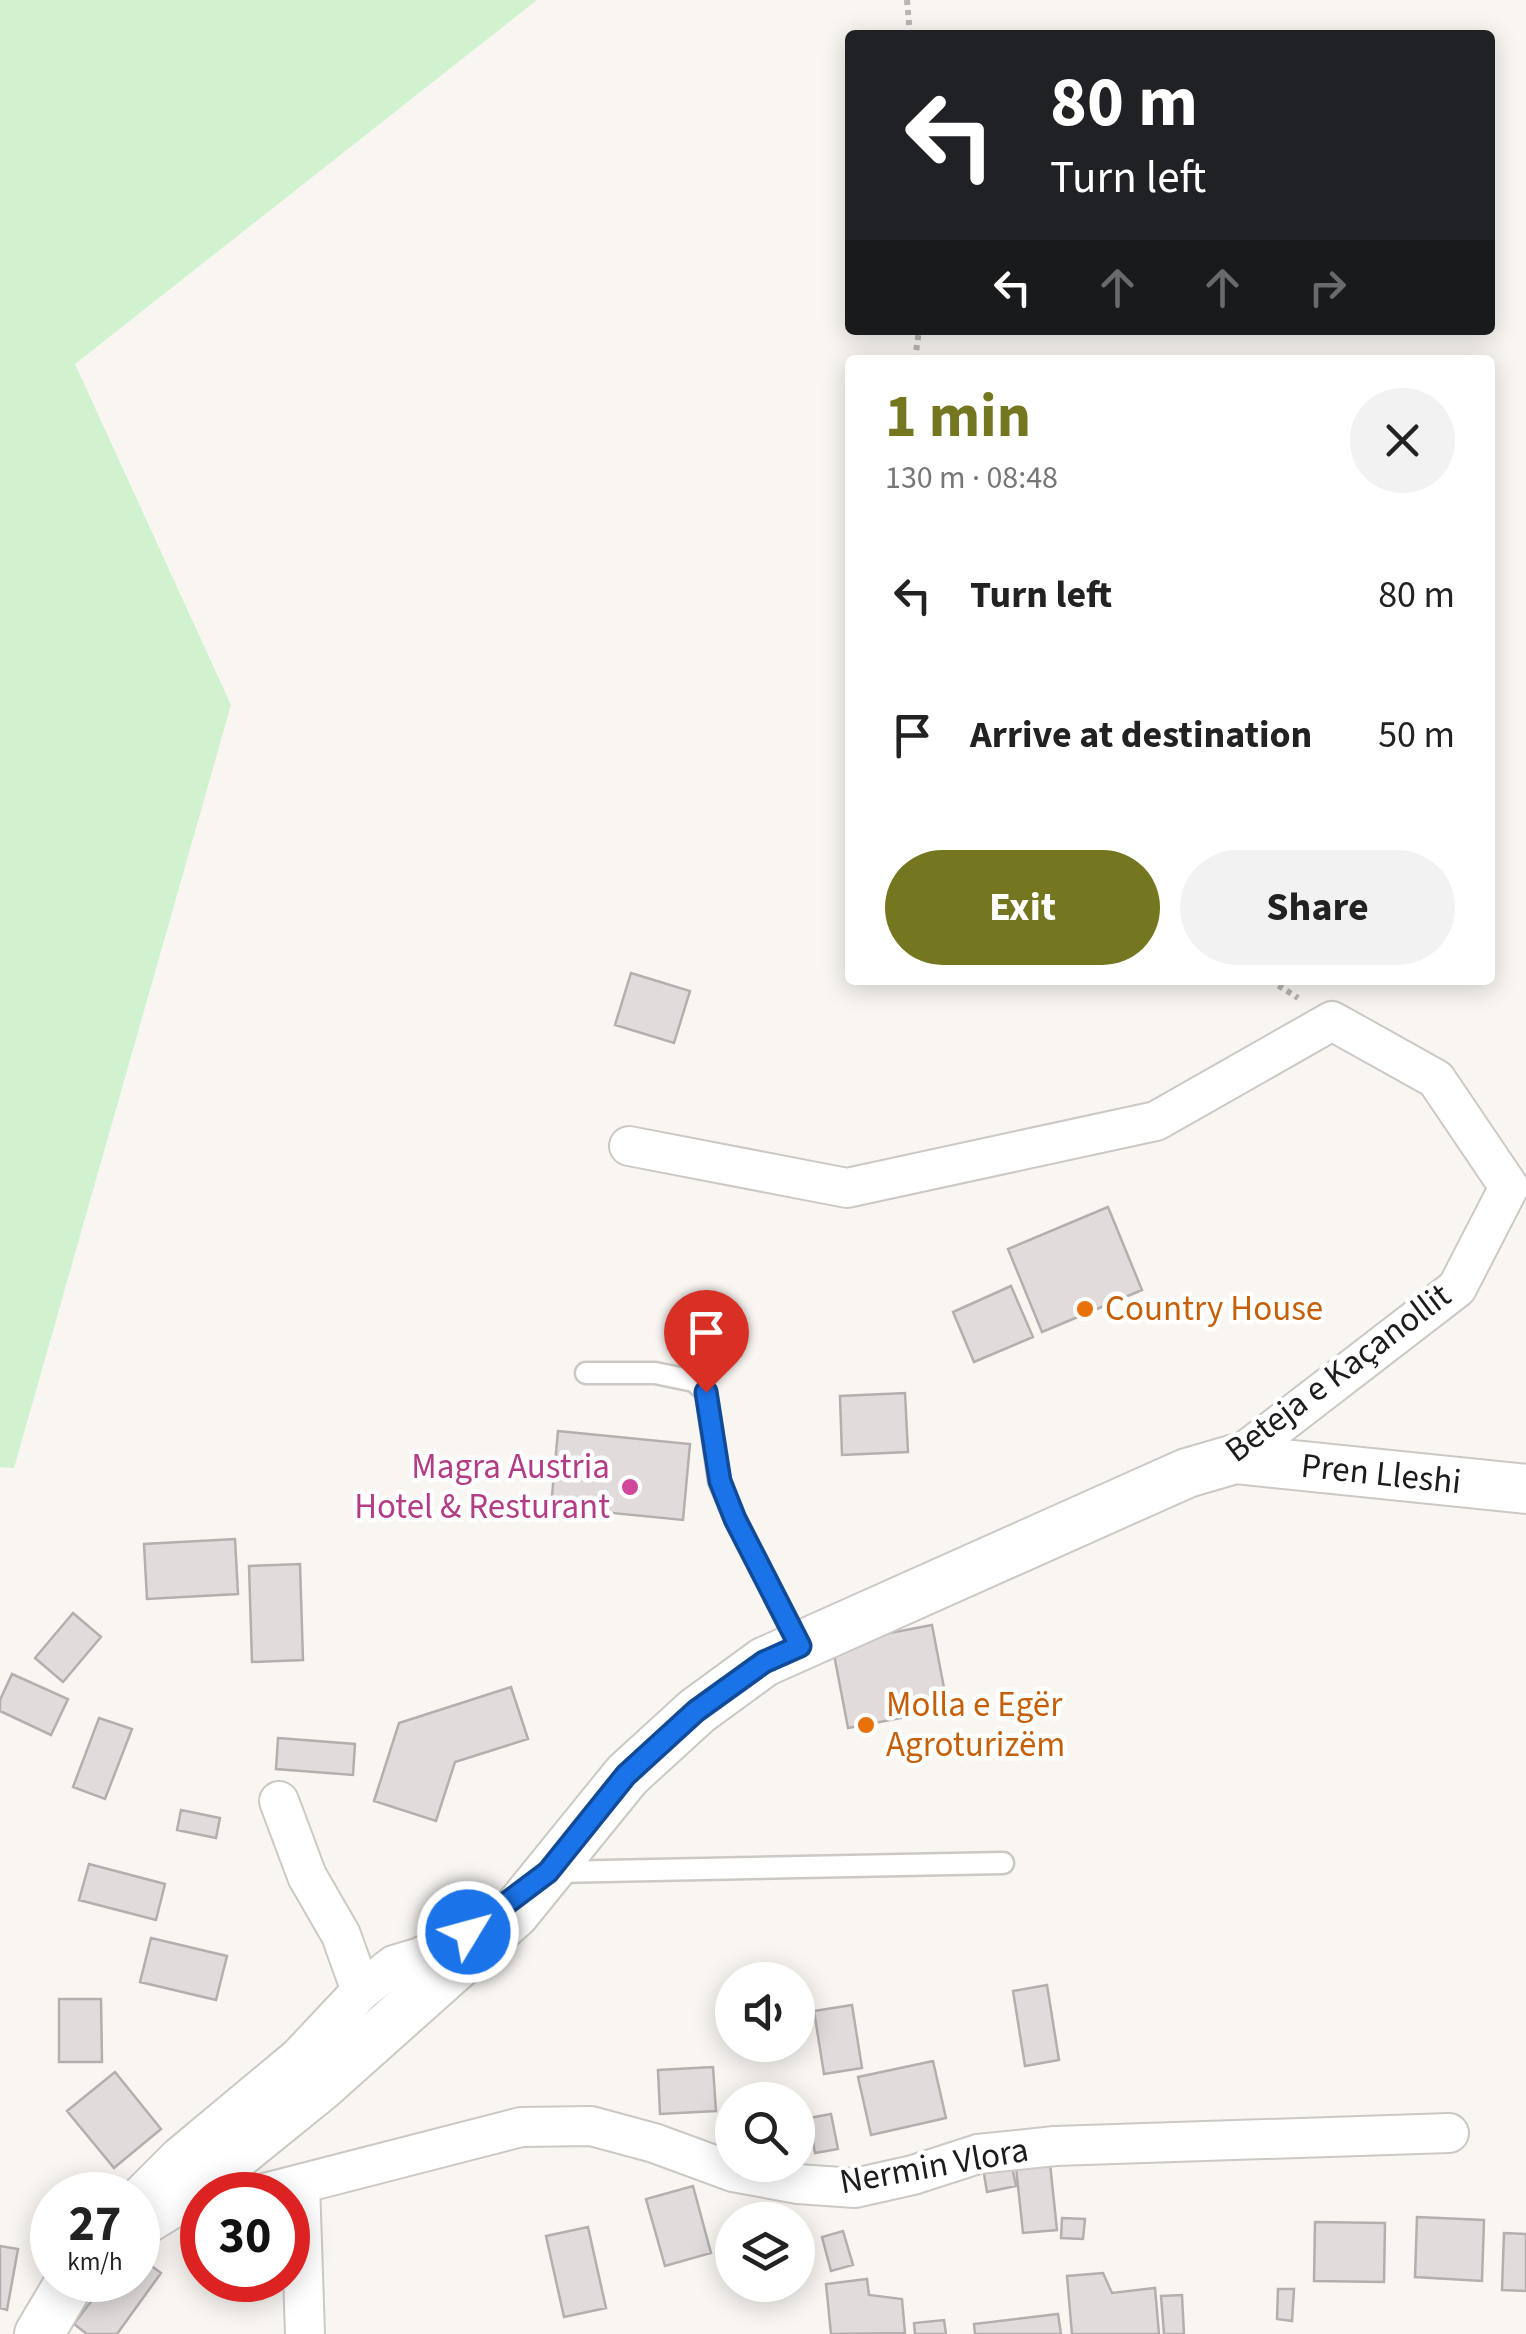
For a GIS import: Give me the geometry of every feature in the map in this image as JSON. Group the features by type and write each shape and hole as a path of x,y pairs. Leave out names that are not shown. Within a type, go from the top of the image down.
{"street":[{"name":"Beteja e Kaçanollit","path":"160,2205 194,2190 321,2086 515,1913 626,1775 696,1711 764,1662 1186,1473 1236,1459 1456,1288 1509,1187 1436,1078 1332,1021 1156,1121 846,1188 629,1146"},
{"name":"Pren Lleshi","path":"1236,1459 1526,1489"},
{"path":"279,1802 307,1876 341,1935 361,1990"},
{"name":"Beteja e Kaçanollit","path":"160,2184 179,2157 299,2057 361,1990 394,1966 421,1957 468,1932 548,1872"},
{"name":"Nermin Vlora","path":"310,2181 521,2128 592,2126 654,2143 733,2172 798,2184 854,2188 913,2175 978,2154 1055,2146 1449,2133"},
{"path":"39,2334 58,2302"},
{"path":"304,2302 305,2334"}],"lane":[{"path":"586,1373 655,1373 694,1382 706,1392 720,1481 735,1519 800,1646"},
{"path":"548,1872 1003,1863"}],"path":[{"path":"907,0 910,30"}],"green space":[{"path":"0,0 537,0 75,364 231,705 14,1468 0,1467"}],"building":[{"path":"631,973 690,991 674,1043 615,1025"},
{"path":"1108,1207 1142,1290 1042,1332 1008,1249"},
{"path":"1011,1286 1033,1337 974,1362 953,1312"},
{"path":"905,1393 908,1452 842,1455 840,1396"},
{"path":"558,1431 690,1444 683,1520 551,1507"},
{"path":"235,1539 238,1594 147,1599 144,1544"},
{"path":"300,1564 303,1660 252,1662 249,1566"},
{"path":"73,1613 101,1637 63,1682 35,1658"},
{"path":"932,1625 948,1709 848,1728 832,1644"},
{"path":"12,1674 68,1699 51,1735 0,1711 0,1700"},
{"path":"511,1687 528,1739 455,1762 436,1821 374,1801 399,1723"},
{"path":"99,1718 132,1729 105,1799 73,1787"},
{"path":"278,1738 355,1744 353,1775 276,1769"},
{"path":"181,1810 220,1818 216,1838 177,1830"},
{"path":"89,1864 165,1884 156,1920 79,1900"},
{"path":"151,1938 227,1956 216,2000 140,1982"},
{"path":"1047,1985 1059,2060 1025,2066 1013,1991"},
{"path":"59,1999 101,1999 102,2062 59,2062"},
{"path":"852,2005 862,2068 824,2074 815,2011"},
{"path":"933,2061 946,2118 871,2135 858,2077"},
{"path":"713,2067 715,2111 660,2114 658,2070"},
{"path":"115,2072 161,2129 114,2168 67,2111"},
{"path":"831,2114 838,2149 815,2153 815,2117"},
{"path":"1049,2154 1057,2230 1023,2233 1015,2158"},
{"path":"1010,2157 1016,2186 987,2192 982,2162"},
{"path":"693,2186 711,2253 665,2266 646,2199"},
{"path":"1417,2217 1484,2220 1482,2281 1415,2277"},
{"path":"1062,2218 1085,2219 1083,2239 1061,2238"},
{"path":"1315,2222 1385,2223 1384,2282 1314,2281"},
{"path":"588,2227 606,2308 564,2317 546,2236"},
{"path":"843,2231 853,2265 831,2271 822,2237"},
{"path":"1504,2233 1526,2234 1526,2291 1502,2290"},
{"path":"0,2246 18,2249 7,2310 0,2308"},
{"path":"1103,2273 1112,2293 1155,2288 1159,2334 1072,2334 1067,2276"},
{"path":"867,2279 869,2295 902,2299 905,2333 831,2334 826,2284"},
{"path":"1278,2289 1294,2289 1292,2321 1277,2319"},
{"path":"1182,2295 1184,2334 1164,2334 1161,2296"},
{"path":"90,2302 140,2302 117,2334 87,2334 74,2324"},
{"path":"1058,2314 1061,2334 975,2334 974,2324"},
{"path":"944,2320 946,2334 915,2334 914,2323"}],"place":[{"name":"Country House","path":"1085,1309"},
{"name":"Magra Austria Hotel & Resturant","path":"630,1487"},
{"name":"Molla e Egër Agroturizëm","path":"866,1725"}],"route":[{"path":"468,1932 548,1872 626,1775 696,1711 764,1662 800,1646 735,1519 720,1481 706,1392"}]}
